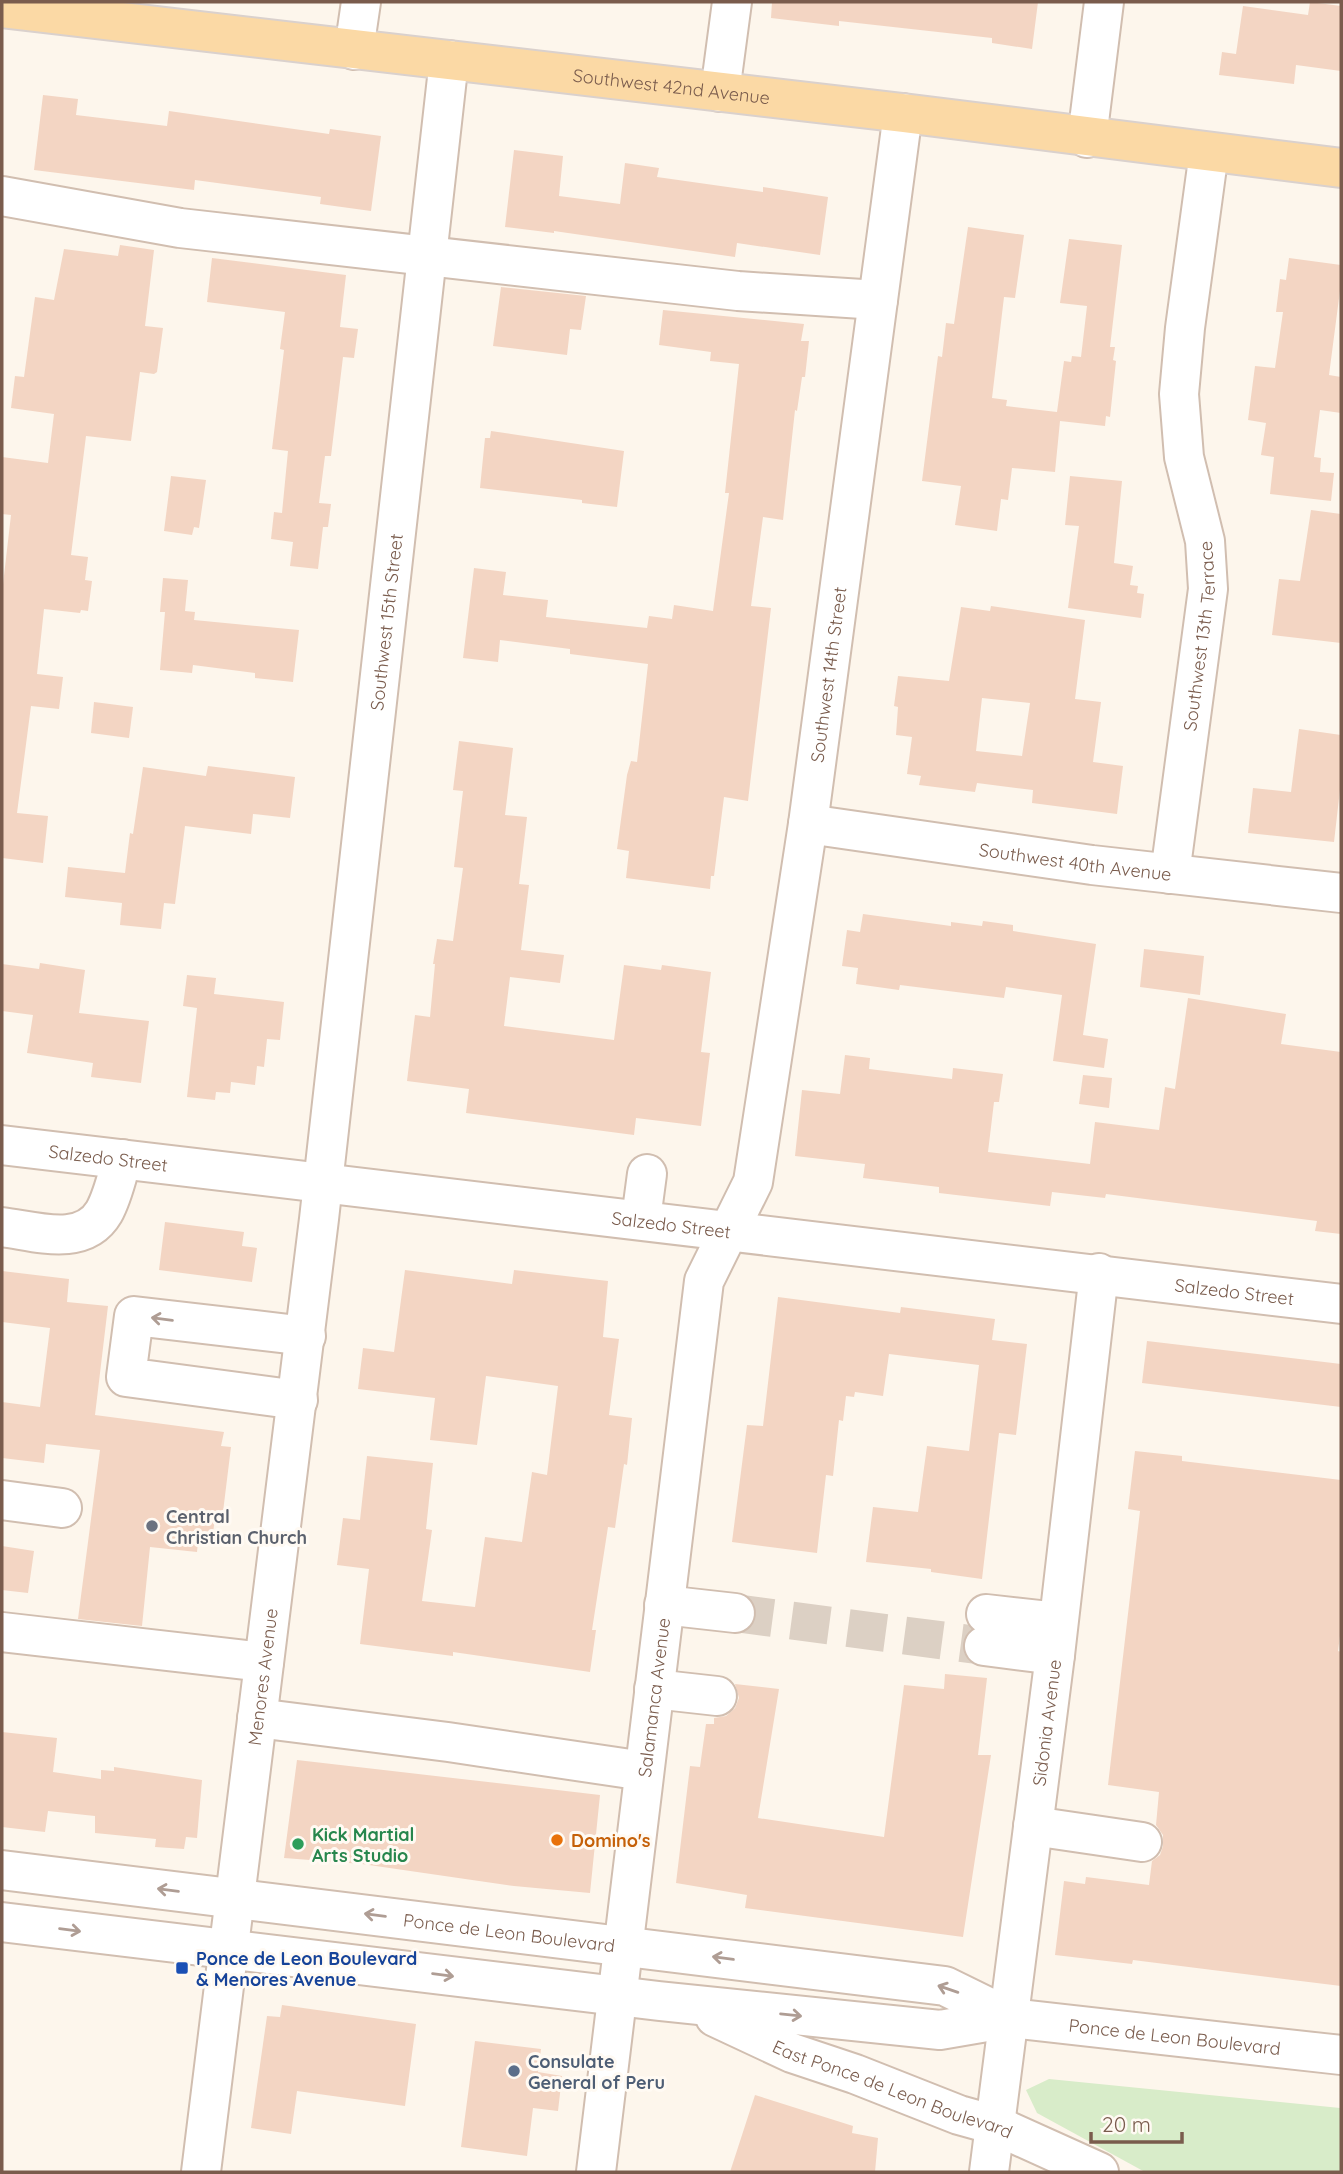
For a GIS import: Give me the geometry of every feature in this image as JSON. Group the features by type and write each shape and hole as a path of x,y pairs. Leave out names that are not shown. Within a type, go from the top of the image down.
{"main road":[{"name":"Southwest 42nd Avenue","path":"2,8 903,113 1341,168"}],"street":[{"path":"354,50 361,2"},
{"path":"720,92 732,2"},
{"path":"1087,138 1104,2"},
{"name":"Southwest 15th Street","path":"324,1182 449,61"},
{"name":"Southwest 14th Street","path":"729,1230 753,1182 808,824 903,113"},
{"name":"Southwest 13th Terrace","path":"1170,874 1208,589 1205,541 1184,457 1179,394 1185,328 1209,152"},
{"path":"2,196 180,228 738,291 878,300"},
{"name":"Southwest 40th Avenue","path":"808,824 1170,874 1341,894"},
{"name":"Salzedo Street","path":"2,1145 324,1182 431,1179 641,1219 1341,1304"},
{"path":"2,1227 65,1235 80,1233 94,1224 104,1212 122,1159"},
{"path":"641,1219 647,1174"},
{"name":"Menores Avenue","path":"201,2172 324,1182"},
{"name":"Salamanca Avenue","path":"596,2172 704,1281 729,1230"},
{"name":"Sidonia Avenue","path":"989,2172 1057,1639 1099,1273"},
{"path":"298,1400 126,1377 134,1316 306,1336"},
{"path":"2,1500 62,1508"},
{"path":"664,1605 735,1614"},
{"path":"985,1630 1057,1639"},
{"path":"2,1632 264,1662"},
{"path":"654,1689 717,1696"},
{"path":"257,1718 448,1742 644,1771"},
{"path":"1033,1826 1142,1842"},
{"name":"Ponce de Leon Boulevard","path":"2,1870 945,1986 1010,2018"},
{"name":"Ponce de Leon Boulevard","path":"2,1922 617,1996 940,2030 1010,2018 1341,2055"},
{"name":"East Ponce de Leon Boulevard","path":"687,2004 793,2053 959,2115 995,2125 1099,2172"}],"green space":[{"path":"1049,2079 1340,2108 1341,2172 1145,2172 1037,2113 1026,2090"}],"building":[{"path":"772,2 1038,2 1032,49 992,43 992,38 839,21 839,26 771,18"},
{"path":"1310,2 1341,6 1341,71 1296,65 1294,84 1219,75 1222,52 1236,54 1243,6 1308,15"},
{"path":"43,95 78,99 76,115 167,126 169,111 329,134 330,129 381,136 371,211 320,204 321,197 195,180 194,190 34,170"},
{"path":"514,150 563,156 559,196 620,204 625,163 659,168 657,177 763,192 763,187 828,197 820,255 737,243 735,257 554,231 505,227"},
{"path":"968,227 1024,235 1015,298 1004,297 992,398 1007,400 1006,406 1057,412 1064,361 1071,362 1072,356 1081,357 1087,306 1060,303 1069,239 1122,245 1110,347 1115,347 1113,360 1116,361 1110,417 1106,416 1105,426 1060,421 1055,472 1012,468 1008,500 1001,499 997,531 955,525 961,486 922,481 938,356 942,357 946,323 954,324"},
{"path":"120,245 154,250 145,326 163,328 157,372 140,372 131,441 86,436 71,555 88,557 85,580 92,581 88,611 81,610 80,613 44,609 37,674 63,677 59,709 31,706 17,813 48,816 43,863 2,858 2,593 11,515 2,514 2,457 48,463 54,414 11,408 15,376 24,377 35,297 54,300 64,249 118,256"},
{"path":"212,258 346,275 340,327 358,329 354,358 343,357 331,456 325,456 319,503 331,504 328,527 323,527 318,569 290,566 293,542 271,539 274,512 282,513 288,451 272,449 284,350 280,349 285,312 207,302"},
{"path":"1289,258 1341,265 1329,375 1341,377 1341,413 1320,410 1314,457 1321,458 1320,472 1334,473 1331,501 1270,494 1274,457 1261,455 1266,423 1248,420 1255,366 1275,368 1283,312 1276,312 1280,279 1286,280"},
{"path":"501,287 586,296 581,330 570,329 567,355 493,346"},
{"path":"663,310 804,324 801,341 809,341 805,377 802,377 797,411 795,410 783,520 763,517 751,606 771,608 748,801 724,797 710,889 626,878 629,851 617,849 627,775 631,761 637,762 648,664 570,654 570,649 500,640 498,662 463,658 474,568 506,572 503,595 548,600 546,617 647,628 649,616 672,619 674,605 713,611 729,493 725,493 739,364 710,361 711,352 659,345"},
{"path":"491,431 624,451 617,507 582,503 582,500 480,488 485,438 490,438"},
{"path":"171,476 206,480 199,528 194,527 192,535 164,531"},
{"path":"1070,476 1122,481 1114,563 1133,566 1130,585 1138,586 1137,593 1144,594 1141,618 1068,608 1079,526 1065,525"},
{"path":"1311,510 1341,514 1341,643 1272,635 1279,579 1300,581"},
{"path":"163,578 188,580 185,611 195,612 194,620 299,630 293,682 255,678 255,673 193,665 192,673 160,670 165,612 160,612"},
{"path":"991,606 1085,620 1075,699 1101,702 1093,762 1123,766 1117,814 1032,803 1033,790 977,783 975,792 919,785 921,776 907,774 912,737 896,735 898,707 894,706 898,676 949,681 961,607 990,611","holes":["982,698 1030,703 1022,756 976,751"]},
{"path":"94,702 133,707 129,738 91,733"},
{"path":"1299,729 1341,735 1341,781 1334,842 1248,833 1253,788 1291,792"},
{"path":"459,741 513,748 505,815 527,817 519,884 529,885 521,950 564,955 560,983 510,977 504,1026 614,1040 624,965 661,970 662,965 711,972 701,1052 710,1053 701,1126 636,1118 634,1135 466,1113 469,1089 407,1081 415,1015 430,1017 437,939 453,941 463,868 454,867 463,791 453,790"},
{"path":"208,766 295,777 290,818 253,814 251,834 185,826 175,904 164,903 161,929 120,925 122,903 65,897 68,867 125,873 143,767 206,776"},
{"path":"863,914 951,926 951,922 982,926 983,921 1013,925 1013,931 1096,944 1083,1035 1108,1039 1104,1068 1053,1061 1062,995 1006,987 1004,998 900,985 899,990 856,984 858,968 842,966 847,930 860,932"},
{"path":"1144,949 1204,956 1200,995 1140,987"},
{"path":"40,963 85,970 79,1013 149,1021 141,1083 91,1077 93,1063 27,1053 33,1015 2,1011 2,964 39,969"},
{"path":"187,975 216,978 214,994 284,1002 280,1040 267,1039 264,1067 257,1066 255,1085 231,1082 230,1093 216,1092 215,1100 187,1097 197,1008 183,1006"},
{"path":"1188,998 1286,1014 1281,1044 1341,1052 1341,1234 1315,1231 1317,1221 1106,1194 1105,1198 1052,1192 1050,1206 939,1193 939,1187 863,1178 865,1164 795,1156 802,1090 840,1094 845,1055 870,1058 869,1069 952,1079 953,1068 1003,1074 999,1102 994,1102 988,1152 1090,1164 1095,1122 1159,1130 1165,1087 1175,1089"},
{"path":"1083,1075 1112,1078 1109,1108 1079,1104"},
{"path":"165,1222 244,1232 242,1246 257,1248 252,1282 159,1270"},
{"path":"405,1270 512,1284 514,1270 608,1281 603,1337 619,1339 609,1415 632,1418 627,1465 624,1464 615,1528 608,1527 592,1630 596,1630 590,1672 453,1652 453,1656 360,1644 369,1569 337,1565 343,1518 360,1520 367,1456 433,1463 426,1529 432,1530 422,1601 475,1607 485,1537 522,1542 532,1472 547,1475 558,1386 486,1376 477,1445 430,1440 435,1398 358,1389 363,1348 394,1352"},
{"name":"Central Christian Church","path":"2,1271 69,1279 67,1302 108,1306 95,1415 224,1432 221,1446 231,1447 222,1520 215,1518 213,1533 199,1532 197,1552 150,1547 142,1626 78,1619 100,1450 46,1444 44,1463 2,1458 2,1402 40,1407 50,1328 2,1322"},
{"path":"778,1297 900,1313 901,1307 995,1319 992,1340 1027,1344 1016,1435 999,1433 982,1579 931,1572 931,1569 866,1562 873,1507 918,1512 927,1446 969,1451 979,1365 889,1354 883,1396 855,1392 854,1397 846,1396 843,1421 839,1420 833,1476 826,1475 817,1553 732,1542 747,1425 763,1426"},
{"path":"1147,1341 1341,1364 1341,1407 1142,1383"},
{"path":"1135,1451 1182,1456 1182,1461 1341,1480 1341,1628 1338,1651 1341,1652 1341,1986 1133,1960 1132,1964 1055,1955 1064,1881 1085,1884 1086,1877 1149,1885 1152,1861 1160,1855 1163,1846 1163,1835 1156,1825 1159,1792 1108,1785 1140,1511 1128,1509"},
{"path":"2,1546 34,1551 28,1593 2,1590"},
{"path":"945,1674 987,1678 978,1755 991,1755 963,1937 745,1908 747,1895 676,1883 690,1766 700,1767 706,1724 714,1724 714,1718 726,1716 735,1708 739,1698 735,1684 779,1689 758,1818 884,1837 904,1685 944,1689"},
{"path":"2,1732 57,1738 53,1772 101,1779 101,1770 114,1771 114,1767 202,1780 197,1838 186,1837 184,1849 155,1847 156,1839 95,1833 95,1816 48,1811 45,1832 2,1827"},
{"path":"297,1760 600,1795 590,1893 514,1886 362,1864 284,1858"},
{"path":"282,2005 416,2024 405,2106 297,2091 291,2134 251,2128 267,2016 280,2017"},
{"path":"475,2041 541,2049 538,2072 562,2076 558,2111 533,2108 527,2156 461,2147"},
{"path":"755,2095 853,2126 852,2133 878,2138 875,2172 730,2172"}],"tunnel":[{"path":"735,1613 984,1646"}],"place":[{"name":"Central Christian Church","path":"152,1526"},
{"name":"Domino's","path":"557,1840"},
{"name":"Kick Martial Arts Studio","path":"298,1844"},
{"name":"Ponce de Leon Boulevard & Menores Avenue","path":"182,1968"},
{"name":"Consulate General of Peru","path":"514,2071"}]}
